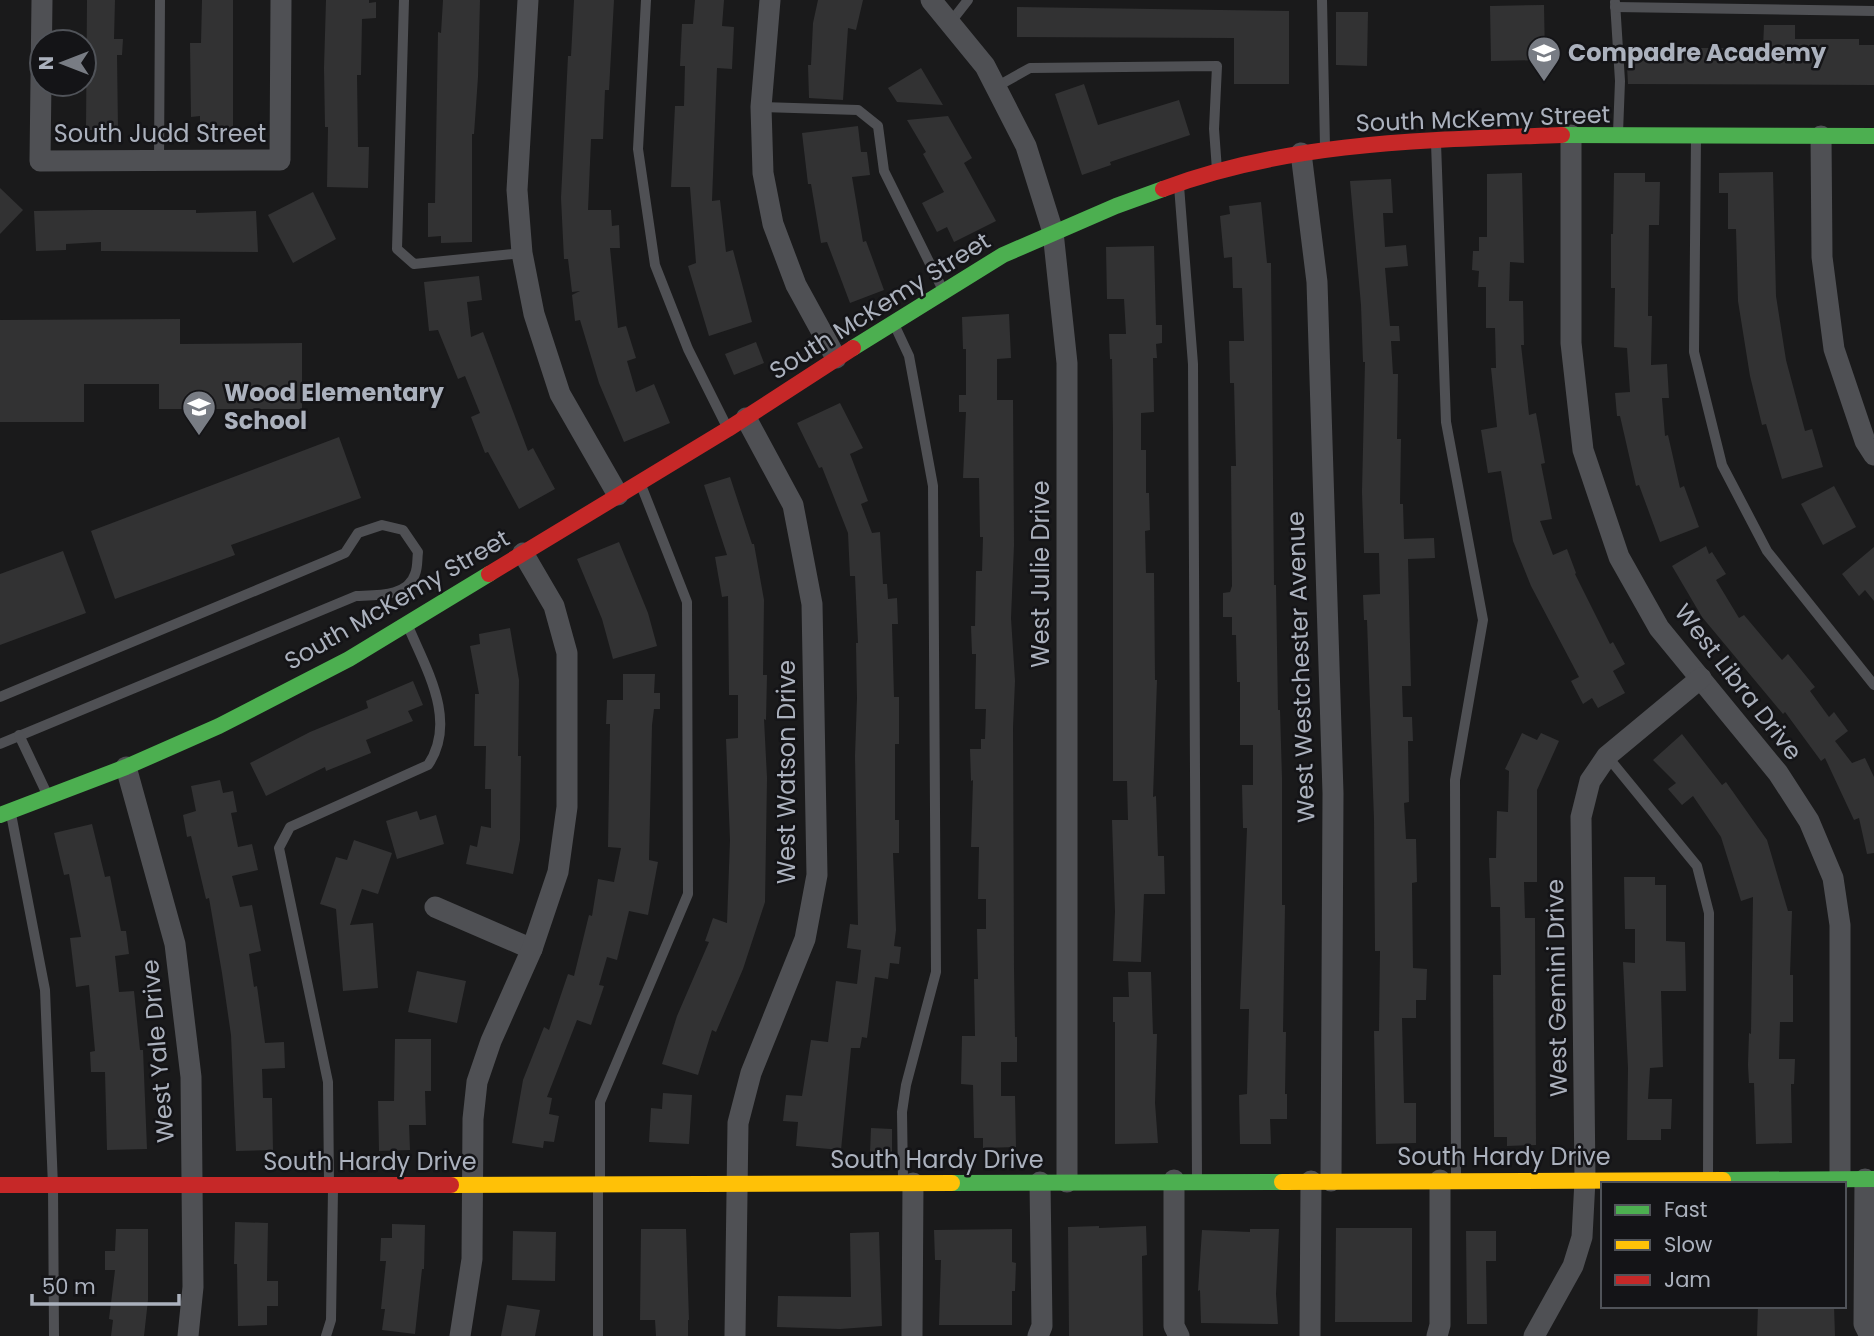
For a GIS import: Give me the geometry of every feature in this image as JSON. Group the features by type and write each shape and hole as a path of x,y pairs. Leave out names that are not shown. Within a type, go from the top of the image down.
{"street":[{"name":"South Judd Street","path":"42,0 40,161 159,162 280,160 281,0"},
{"path":"528,0 517,190 522,253 534,314 560,394 618,495"},
{"path":"770,0 761,107 762,173 773,224 796,285 836,358"},
{"name":"West Julie Drive","path":"931,0 985,66 1026,146 1053,232 1067,363 1067,1182"},
{"name":"South McKemy Street","path":"5,813 126,767 219,726 349,659 737,423 1003,255 1053,232 1178,183 1217,171 1301,153 1396,141 1571,135 1874,136"},
{"name":"West Libra Drive","path":"1571,135 1571,343 1583,450 1619,558 1659,628 1778,773 1809,821 1833,878 1840,925 1840,1180"},
{"path":"1821,136 1822,257 1834,349 1864,441 1874,455"},
{"name":"West Westchester Avenue","path":"1301,153 1317,282 1333,793 1321,1181 1310,1336"},
{"name":"West Watson Drive","path":"735,1336 738,1123 748,1085 805,939 817,875 812,604 793,505 737,423"},
{"path":"460,1336 472,1259 473,1119 477,1083 491,1041 532,949 558,872 567,807 567,653 554,606 523,553"},
{"name":"West Gemini Drive","path":"1534,1336 1573,1266 1582,1237 1585,1180 1581,817 1590,780 1607,756 1701,678"},
{"name":"West Yale Drive","path":"126,767 175,944 191,1077 193,1287 188,1336"},
{"path":"435,907 532,949"},
{"path":"1870,1179 1864,1324 1870,1336"},
{"name":"South Hardy Drive","path":"0,1185 1870,1179"},
{"path":"1437,1336 1440,1325 1448,1180"},
{"path":"1174,1181 1174,1326 1179,1336"},
{"path":"1038,1336 1042,1326 1041,1182"},
{"path":"908,1183 912,1336"}],"lane":[{"path":"159,162 160,0"},
{"path":"404,0 397,249 414,264 522,253"},
{"path":"646,0 638,149 655,265 688,349 737,423"},
{"path":"950,23 968,0"},
{"path":"1322,0 1325,150"},
{"path":"1618,136 1620,81 1615,3 1874,11"},
{"path":"996,88 1030,68 1217,66 1214,129 1217,171"},
{"path":"761,107 858,110 878,126 884,171 944,291"},
{"path":"1696,136 1694,352 1722,465 1767,551 1874,685"},
{"path":"1436,139 1446,422 1483,620 1455,780 1448,1180"},
{"path":"1178,183 1193,365 1197,1181"},
{"path":"894,322 909,356 934,500 936,972 906,1085 902,1112 908,1183"},
{"path":"598,1336 600,1102 688,894 687,602 640,482"},
{"path":"0,697 329,561 345,553 358,533 383,525 403,530 418,552 415,576 401,590 383,595 356,596 0,744"},
{"path":"326,1336 331,1320 328,1082 279,848 290,827 428,765 437,753 441,730 438,696 407,624"},
{"path":"19,735 48,797"},
{"path":"1607,756 1697,866 1709,913 1708,1179"},
{"path":"5,813 45,990 53,1186 54,1336"}],"building":[{"path":"87,0 115,0 114,39 123,39 122,55 117,55 118,130 86,130 86,98 98,98 98,28 87,28"},
{"path":"202,0 233,0 233,131 200,131 200,116 191,117 190,43 201,43"},
{"path":"326,0 376,2 376,18 362,19 361,75 357,75 358,147 369,147 368,188 327,187 328,127 325,127 324,68"},
{"path":"443,0 480,0 478,77 472,134 472,242 441,243 441,236 428,237 428,203 435,203 438,32 441,33"},
{"path":"574,0 614,0 609,90 605,90 603,139 591,139 588,210 611,210 612,226 619,225 620,248 610,248 618,328 626,326 636,358 627,361 636,392 654,384 670,423 624,442 599,383 580,320 575,321 572,295 580,291 572,292 568,259 564,259 561,198 568,56 571,56"},
{"path":"695,0 724,0 722,26 734,27 732,69 717,68 712,201 720,200 726,252 733,250 752,322 709,336 688,266 696,263 690,187 671,187 675,106 684,106 685,66 680,66 682,24 693,24"},
{"path":"818,0 863,0 856,30 848,28 843,100 809,98 808,65 811,65 813,23"},
{"path":"1544,5 1545,60 1491,61 1490,6"},
{"path":"1017,7 1289,11 1289,84 1234,84 1234,38 1017,37"},
{"path":"1336,12 1368,12 1367,66 1336,65"},
{"path":"1764,25 1795,25 1795,39 1859,39 1859,45 1874,45 1874,85 1628,84 1626,48 1763,48"},
{"path":"921,68 943,105 897,102 888,88"},
{"path":"1084,84 1098,125 1179,100 1190,135 1110,162 1111,165 1082,175 1055,94"},
{"path":"948,116 972,158 964,163 996,221 954,242 947,227 937,232 922,203 944,192 923,154 926,152 907,120"},
{"path":"858,126 861,152 867,152 870,175 852,177 863,242 866,241 884,290 850,303 827,242 821,243 811,184 808,184 802,133"},
{"path":"1773,172 1776,296 1786,360 1805,431 1812,429 1823,467 1782,479 1766,424 1762,425 1750,376 1738,301 1736,229 1728,229 1728,193 1719,193 1719,173"},
{"path":"1522,173 1524,263 1510,262 1509,301 1523,301 1524,345 1521,345 1529,415 1536,413 1545,463 1541,464 1552,519 1540,521 1553,555 1567,549 1575,574 1610,644 1613,642 1625,664 1613,671 1625,693 1598,708 1592,698 1583,704 1571,681 1579,677 1531,586 1513,541 1501,471 1488,473 1481,430 1497,427 1491,368 1496,368 1495,328 1486,328 1486,287 1478,287 1479,271 1472,270 1473,251 1479,251 1479,237 1487,237 1487,174"},
{"path":"1614,173 1645,173 1645,182 1660,182 1659,225 1649,225 1648,316 1652,316 1651,365 1667,364 1669,398 1662,398 1665,436 1668,435 1680,488 1684,486 1699,527 1660,542 1639,485 1636,486 1620,416 1617,416 1615,393 1630,392 1627,348 1614,347 1615,288 1611,288 1611,234"},
{"path":"1391,179 1393,213 1383,213 1385,247 1406,245 1408,266 1385,268 1390,326 1399,326 1400,341 1391,341 1393,374 1398,374 1397,439 1401,439 1400,504 1403,504 1404,539 1434,538 1435,558 1408,559 1411,686 1402,686 1403,717 1412,717 1413,741 1408,741 1409,802 1404,803 1406,839 1416,839 1417,882 1412,883 1413,968 1427,969 1426,1000 1416,1000 1416,1018 1402,1018 1404,1103 1416,1103 1416,1143 1376,1144 1374,1031 1379,1031 1380,951 1375,951 1374,819 1367,620 1364,620 1363,595 1380,594 1379,553 1364,553 1362,492 1365,362 1350,181"},
{"path":"0,188 23,210 0,234"},
{"path":"313,192 336,239 293,263 268,215"},
{"path":"1261,202 1267,263 1271,263 1274,585 1282,778 1282,905 1285,905 1283,1032 1286,1032 1287,1119 1270,1119 1271,1144 1240,1144 1239,1095 1247,1094 1249,1009 1240,1009 1247,828 1243,828 1242,785 1253,785 1253,745 1240,745 1240,682 1237,682 1236,635 1232,635 1232,617 1223,617 1223,593 1230,592 1232,586 1231,466 1236,466 1234,383 1230,383 1229,341 1244,341 1242,288 1233,288 1232,257 1224,258 1220,216 1230,214 1229,206"},
{"path":"196,210 196,213 256,211 258,252 101,251 101,242 66,244 66,250 36,251 34,211"},
{"path":"1154,246 1156,325 1162,325 1162,343 1156,344 1157,358 1153,358 1154,412 1141,413 1141,450 1146,450 1146,493 1149,493 1150,530 1145,531 1146,573 1154,573 1157,680 1153,797 1156,796 1158,856 1164,856 1165,894 1144,894 1141,962 1113,961 1115,912 1112,820 1128,820 1127,781 1113,781 1113,431 1109,334 1126,334 1124,299 1107,299 1106,247"},
{"path":"479,276 482,300 467,302 471,337 483,332 528,451 533,448 555,489 519,509 488,452 485,453 471,417 480,413 465,376 458,379 438,330 429,331 424,282"},
{"path":"1009,314 1011,358 997,359 997,400 1013,400 1014,545 1011,618 1015,681 1014,968 1017,1062 1001,1062 1001,1096 1015,1096 1016,1147 983,1148 983,1138 974,1138 973,1085 961,1084 962,1036 975,1036 977,929 986,929 986,899 978,899 979,847 971,847 973,780 971,781 970,749 981,749 981,739 985,739 986,709 975,709 976,654 972,654 971,626 975,626 976,571 982,571 979,478 963,478 966,412 959,412 959,395 966,395 966,349 963,349 962,317"},
{"path":"180,319 180,344 302,343 302,409 159,409 159,384 84,384 84,422 0,422 0,320"},
{"path":"756,342 764,363 734,375 725,354"},
{"path":"840,403 863,448 850,454 868,501 861,504 872,533 880,532 883,584 887,584 888,599 897,598 898,624 892,624 894,697 899,697 899,744 895,744 895,820 899,820 899,853 893,853 896,930 894,946 901,947 899,964 890,963 888,979 875,977 867,1038 862,1037 860,1048 851,1048 841,1150 796,1146 798,1122 783,1121 786,1095 802,1096 811,1040 828,1042 836,981 857,984 861,950 847,948 850,924 858,925 855,756 858,643 855,576 850,576 848,533 822,467 819,468 797,423"},
{"path":"339,437 361,498 231,545 235,555 115,599 91,531"},
{"path":"730,477 754,544 764,600 763,675 767,675 766,720 764,719 767,778 765,902 743,969 716,1032 712,1030 698,1075 662,1064 677,1016 709,942 705,941 713,918 727,923 730,840 726,739 738,738 738,695 729,695 728,596 722,597 715,557 727,555 704,485"},
{"path":"1834,486 1856,527 1823,545 1801,504"},
{"path":"619,542 648,613 657,646 613,659 602,619 577,559"},
{"path":"1706,546 1709,554 1712,552 1726,574 1716,580 1739,618 1744,615 1782,660 1788,654 1815,687 1810,691 1829,717 1834,712 1848,731 1835,741 1852,763 1865,758 1874,777 1874,853 1867,854 1859,818 1854,820 1825,758 1821,761 1785,712 1783,714 1702,617 1672,566"},
{"path":"1874,547 1874,601 1865,590 1859,596 1842,574"},
{"path":"63,551 86,613 0,645 0,574"},
{"path":"510,628 519,680 518,756 521,756 520,840 513,874 466,864 470,845 477,847 481,826 491,828 491,789 485,789 486,746 474,746 475,694 479,694 470,646 480,644 479,634"},
{"path":"623,674 655,674 654,693 660,693 660,709 654,709 652,725 649,860 658,862 648,915 629,911 617,960 607,957 599,985 604,986 591,1025 577,1020 547,1097 552,1098 549,1114 559,1116 554,1142 544,1141 543,1148 512,1143 523,1080 544,1027 549,1030 568,974 574,976 589,915 592,916 598,879 614,882 621,848 608,847 610,724 606,724 607,700 623,700"},
{"path":"413,681 423,705 408,711 413,721 366,740 371,753 326,771 325,767 266,796 250,763 310,732 368,708 366,701"},
{"path":"1522,733 1537,740 1541,733 1559,741 1537,790 1537,882 1524,882 1525,918 1535,918 1536,1145 1507,1146 1507,1137 1494,1137 1493,975 1501,975 1500,907 1491,907 1489,858 1496,858 1497,811 1508,812 1509,771 1505,769"},
{"path":"1682,734 1722,785 1726,782 1767,840 1788,911 1792,911 1790,975 1793,975 1793,1022 1780,1022 1779,1059 1795,1059 1794,1084 1791,1084 1792,1143 1756,1144 1754,1083 1749,1083 1748,1065 1753,897 1741,901 1721,837 1693,796 1682,805 1668,789 1676,783 1653,760"},
{"path":"220,780 223,793 233,791 237,812 231,813 238,847 252,844 258,870 232,876 240,907 252,905 261,951 249,954 254,987 257,986 265,1043 284,1042 285,1068 262,1069 263,1098 272,1098 273,1150 236,1151 231,1035 222,973 209,898 206,899 191,836 187,837 183,815 196,811 191,786"},
{"path":"417,811 420,820 436,815 444,844 397,859 386,821"},
{"path":"92,824 105,877 110,876 121,931 126,931 129,954 115,956 119,992 134,991 140,1050 143,1050 147,1149 107,1150 105,1072 91,1072 90,1052 95,1051 89,985 76,987 70,938 81,937 69,874 64,875 54,833"},
{"path":"354,840 392,853 378,894 362,889 350,925 373,923 378,988 343,991 336,909 320,904 336,857 347,860"},
{"path":"1624,877 1655,877 1655,885 1666,885 1666,941 1685,942 1686,991 1661,991 1663,1067 1650,1068 1648,1099 1672,1099 1671,1129 1661,1129 1661,1140 1627,1140 1628,1068 1623,962 1635,963 1635,929 1625,929"},
{"path":"417,971 466,981 457,1023 408,1012"},
{"path":"1128,972 1151,972 1153,1034 1157,1034 1155,1103 1158,1143 1115,1144 1113,997 1129,997"},
{"path":"395,1039 431,1039 431,1091 425,1091 426,1125 409,1125 410,1150 379,1151 378,1101 394,1101"},
{"path":"663,1093 692,1095 689,1144 649,1142 651,1108 662,1109"},
{"path":"871,1128 892,1129 892,1154 870,1154"},
{"path":"235,1222 268,1223 267,1281 278,1281 278,1306 267,1306 267,1325 238,1326 237,1264 234,1264"},
{"path":"392,1224 425,1225 424,1269 415,1334 382,1330 385,1309 381,1309 386,1261 380,1261 381,1238 392,1238"},
{"path":"1146,1226 1147,1255 1142,1256 1143,1336 1069,1336 1068,1227"},
{"path":"1336,1228 1412,1228 1412,1322 1335,1322"},
{"path":"116,1229 148,1229 148,1300 144,1336 111,1336 113,1320 109,1319 115,1270 105,1270 105,1251 115,1251"},
{"path":"641,1229 686,1229 688,1336 656,1336 655,1320 640,1320"},
{"path":"1012,1229 1012,1262 1016,1263 1015,1291 1012,1291 1012,1325 939,1325 941,1260 935,1260 934,1230"},
{"path":"1250,1229 1279,1229 1276,1294 1278,1324 1201,1323 1200,1290 1198,1291 1202,1230 1250,1232"},
{"path":"513,1231 556,1232 555,1281 512,1280"},
{"path":"1466,1231 1496,1231 1496,1261 1486,1261 1487,1324 1467,1324"},
{"path":"879,1232 882,1326 840,1329 777,1327 778,1296 851,1297 850,1233"},
{"path":"507,1305 540,1310 535,1336 501,1336"},
{"path":"1758,1308 1834,1308 1835,1336 1757,1336"}],"traffic: fast":[{"path":"1562,135 1874,136"},
{"path":"853,348 1003,255 1116,206 1163,189"},
{"path":"0,815 126,767 219,726 349,659 489,574"},
{"path":"1723,1180 1874,1179"},
{"path":"952,1183 1282,1182"}],"traffic: slow":[{"path":"1282,1182 1723,1180"},
{"path":"451,1185 952,1183"}],"traffic: jam":[{"path":"1163,189 1211,173 1310,152 1411,142 1562,135"},
{"path":"489,574 728,429 853,348"},
{"path":"0,1185 451,1185"}],"place":[{"name":"Compadre Academy","path":"1544,83"},
{"name":"Wood Elementary School","path":"199,437"}]}
